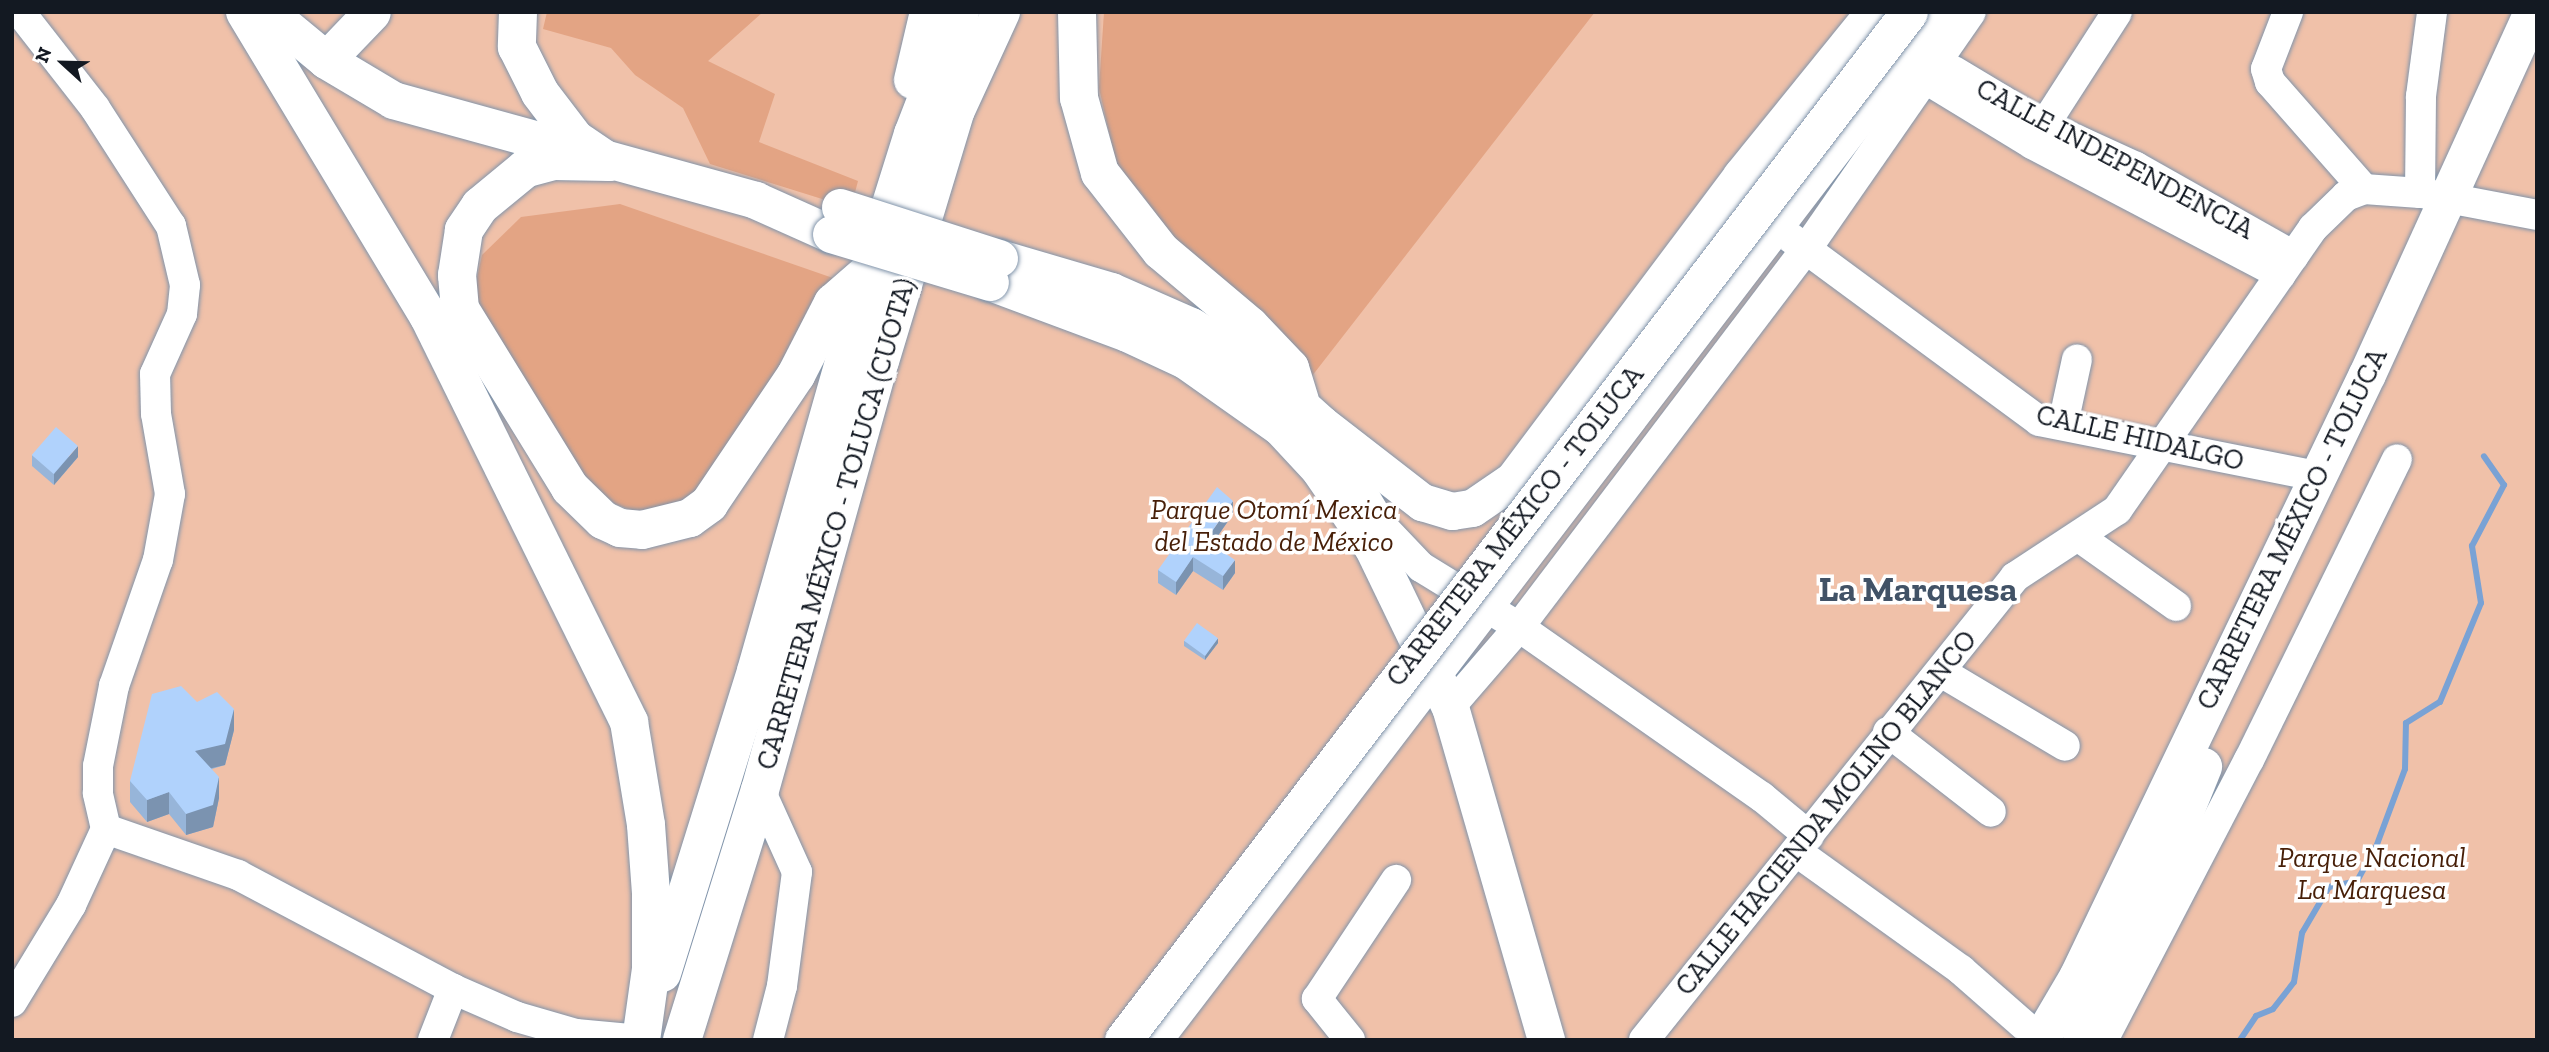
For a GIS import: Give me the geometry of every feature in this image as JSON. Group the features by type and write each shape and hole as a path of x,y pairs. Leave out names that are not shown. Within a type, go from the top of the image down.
{"highway":[{"path":"245,12 429,317 629,722 646,825 651,893 651,969 641,1040"},
{"path":"518,12 517,47 540,93 575,139 609,162"},
{"path":"913,134 911,87 929,12"},
{"name":"CARRETERA MÉXICO - TOLUCA (CUOTA)","path":"641,1040 756,671 870,271 913,134 960,12"},
{"name":"CARRETERA MÉXICO - TOLUCA (CUOTA)","path":"682,1040 760,790 880,361 956,110 1001,12"},
{"path":"1077,12 1079,98 1100,173 1161,251 1250,326 1290,368 1300,417"},
{"path":"609,162 554,161 525,169 480,206 464,230 457,275 460,309 570,488 603,520 620,528 642,530 690,519 709,504 796,375 833,303 870,271"}],"main road":[{"path":"268,12 326,60 394,100 609,162 836,220 994,270 1111,291 1191,326 1261,369 1300,417 1422,502 1452,511 1472,508 1494,496 1513,480 1741,176 1874,12"},
{"path":"326,60 372,12"},
{"name":"CARRETERA MÉXICO - TOLUCA","path":"1123,1040 1909,12"},
{"name":"CARRETERA MÉXICO - TOLUCA","path":"2027,1035 2077,977 2316,475 2434,196 2532,12"},
{"path":"1300,417 1319,469 1373,548 1443,693 1546,1040"},
{"path":"2027,1035 2101,882 2163,742 2245,626"},
{"path":"2081,1040 2136,933 2218,729 2245,626"}],"street":[{"path":"12,1002 71,905 106,829 97,793 98,766 114,686 158,560 170,494 156,414 155,374 182,314 185,285 171,226 95,108 20,12"},
{"path":"1158,1040 1443,693 1519,627 1807,248 1921,63 1943,12"},
{"path":"1443,693 1488,608 1778,229 1921,63 1971,12"},
{"path":"2038,134 2118,12"},
{"path":"2288,12 2266,69 2270,82 2364,189 2434,196 2537,215"},
{"path":"2432,12 2421,96 2434,196"},
{"name":"CALLE INDEPENDENCIA","path":"1921,63 2038,134 2131,180 2288,266"},
{"name":"CALLE HACIENDA MOLINO BLANCO","path":"1644,1040 1803,844 1888,732 1941,672 2015,577 2117,510 2158,447 2313,228 2338,202 2364,189"},
{"name":"CALLE HIDALGO","path":"1778,229 1807,248 2015,408 2039,421 2063,424 2158,447 2316,475"},
{"path":"2063,424 2077,359"},
{"path":"1300,417 1383,527 1421,567 1519,627 1762,797 1803,844 1961,970 2027,1035"},
{"path":"2103,1040 2397,459"},
{"path":"2079,537 2176,606"},
{"path":"1941,672 2065,746"},
{"path":"1888,732 1991,812"},
{"path":"760,790 797,872 782,986 768,1040"},
{"path":"106,829 238,875 453,989 517,1017 576,1037 641,1040"},
{"path":"1350,1040 1318,999 1396,880"},
{"path":"433,1040 453,989"}],"green space":[{"name":"Parque Otomí Mexica del Estado de México","path":"12,12 2537,12 2537,1040 12,1040"}],"shaded area":[{"path":"547,12 763,12 708,61 775,94 759,142 858,181 851,208 710,164 683,108 635,75 611,48 543,29"},
{"path":"1104,12 1595,12 1312,376 1178,249 1142,194 1117,168 1099,88"},
{"path":"620,204 853,285 691,501 650,517 615,504 579,475 471,305 482,255 521,217"}],"building":[{"path":"56,427 78,446 54,474 32,455"},
{"path":"1217,487 1233,501 1206,540 1235,560 1223,576 1193,557 1176,582 1158,570"},
{"path":"1197,623 1218,638 1205,656 1184,641"},
{"path":"181,686 197,702 217,692 234,709 225,744 195,751 219,777 213,805 186,814 169,792 147,800 130,781 152,694"}],"waterway":[{"path":"2240,1040 2256,1016 2273,1009 2294,982 2302,933 2329,887 2357,881 2376,847 2405,769 2406,723 2440,702 2481,603 2472,546 2504,485 2484,456"}],"district":[{"name":"La Marquesa","path":"1918,589"}],"park label":[{"name":"Parque Nacional La Marquesa","path":"2372,874"}]}
